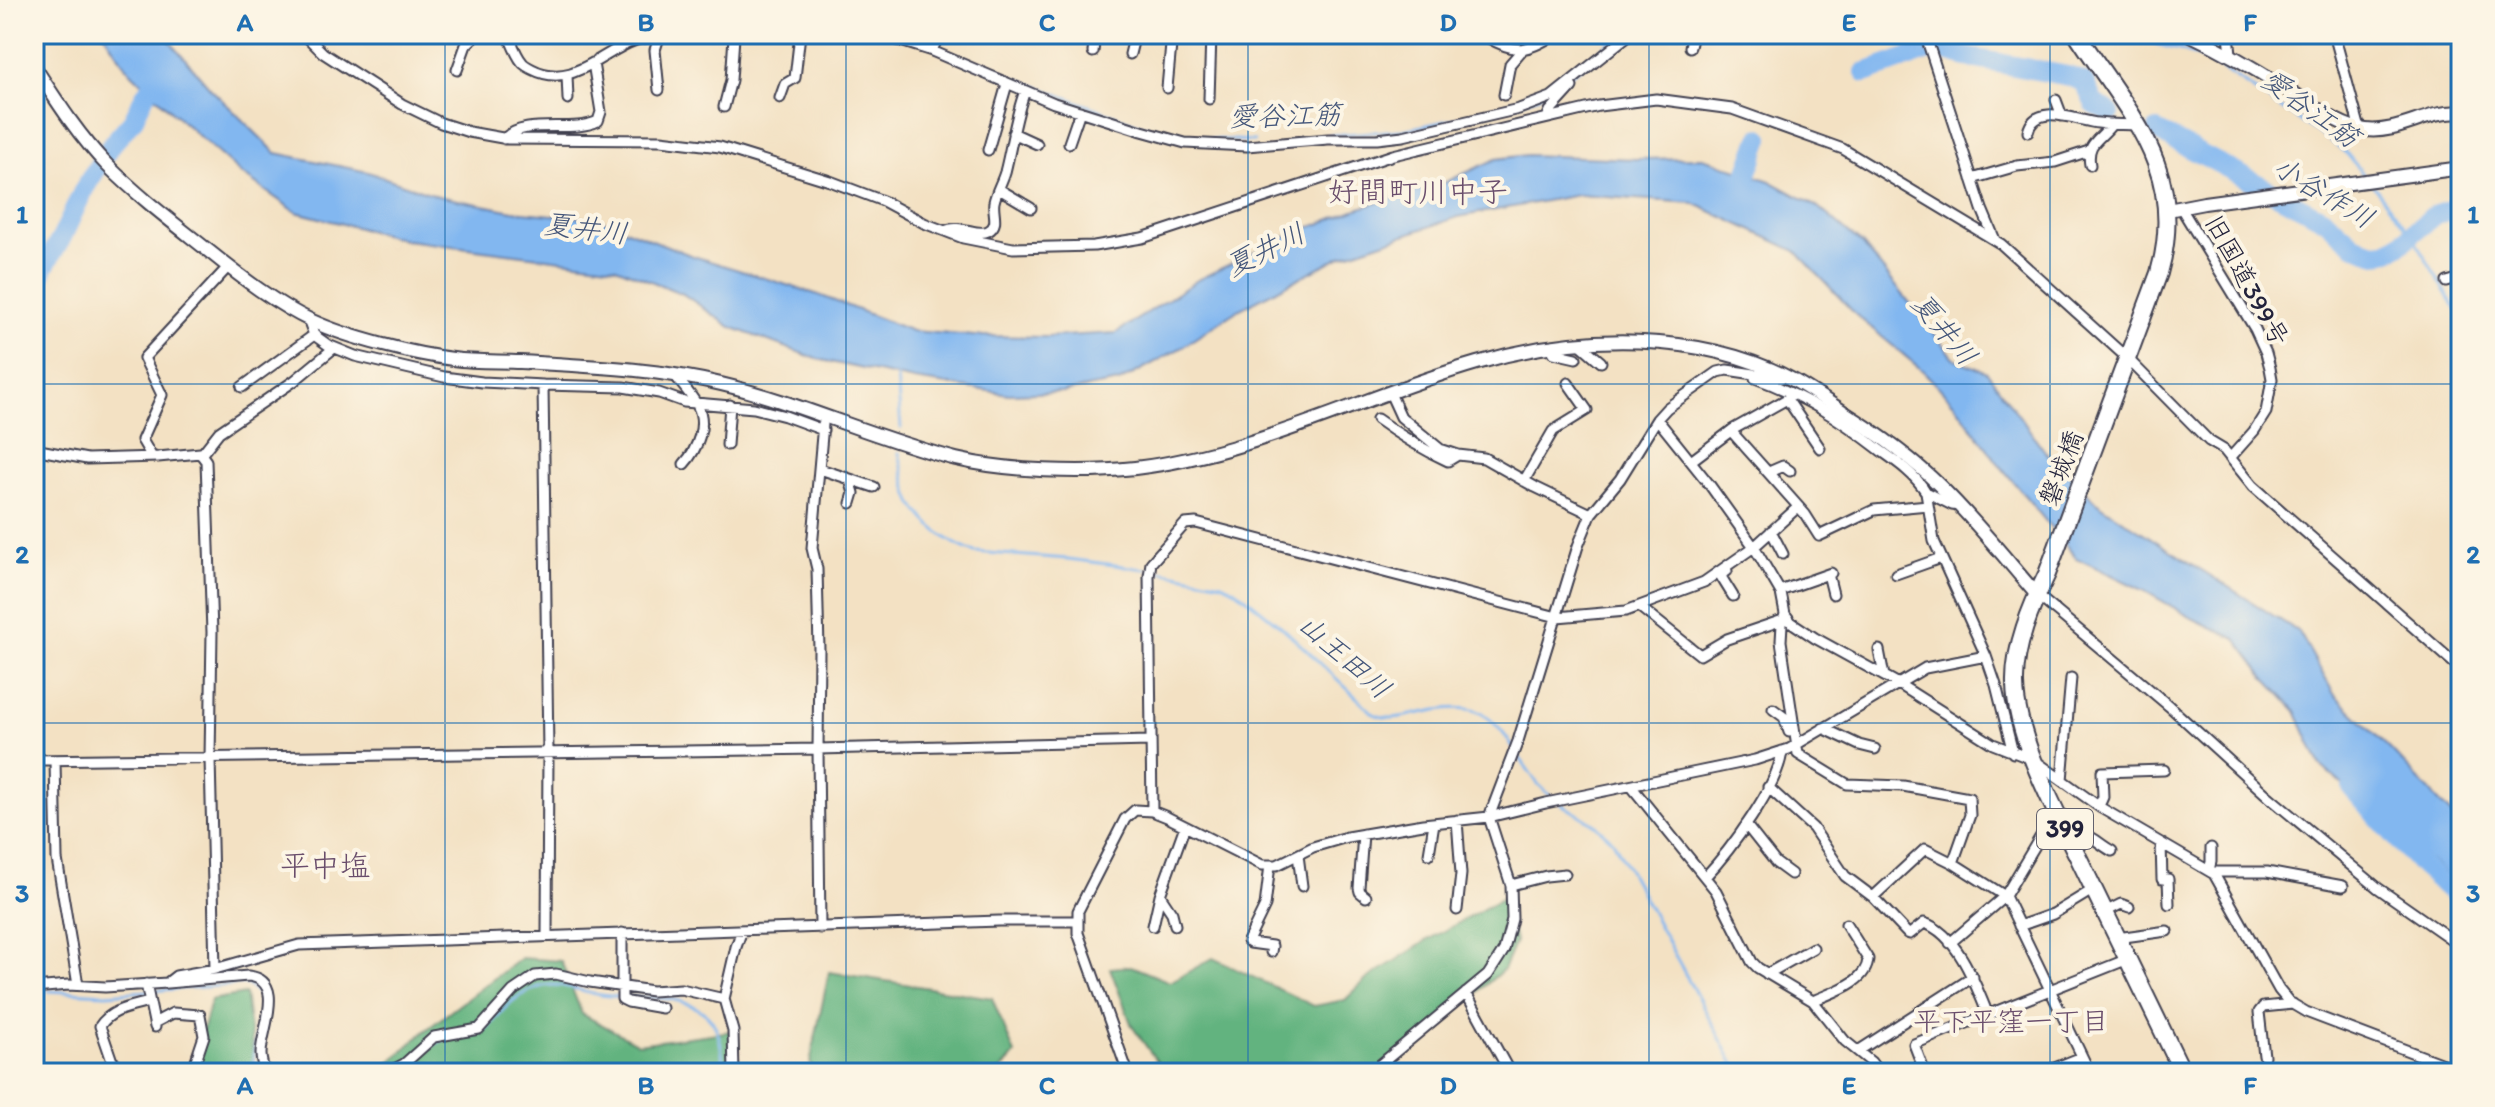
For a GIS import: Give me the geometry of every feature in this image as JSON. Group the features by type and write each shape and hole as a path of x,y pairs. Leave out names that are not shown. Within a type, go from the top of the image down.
{"highway":[{"name":"399","path":"2077,34 2137,125 2175,209 2165,251 2127,358"},
{"name":"磐城橋","path":"2037,595 2127,358"},
{"name":"399","path":"2037,595 2017,656 2015,684 2019,717 2034,760 2066,830 2183,1073"}],"street":[{"path":"304,34 313,39 323,53 424,116 469,132 504,139 661,140 720,147 830,181 883,201 945,231 987,244 1013,248 1053,249 1119,243 1162,233 1393,155 1599,106 1656,99 1732,109 1843,149 1995,240 2127,358 2209,441 2224,450 2253,486 2461,669"},
{"path":"457,70 466,45 477,34"},
{"path":"508,34 522,63 540,73 555,76 567,75 631,41 660,34 689,38 704,34"},
{"path":"659,90 655,50 660,34"},
{"path":"724,107 731,80 736,34"},
{"path":"780,98 785,84 795,78 800,34"},
{"path":"813,34 855,34"},
{"path":"879,34 936,42 1007,84 1080,111 1185,143 1247,146 1403,136 1519,109 1551,97 1630,34"},
{"path":"1093,52 1095,34"},
{"path":"1130,54 1135,34"},
{"path":"1167,88 1172,34"},
{"path":"1209,99 1211,34"},
{"path":"1487,37 1504,47 1523,49 1537,46 1555,34"},
{"path":"1690,47 1693,34"},
{"path":"1925,34 1995,240"},
{"path":"2189,34 2231,54 2344,124 2360,129 2381,131 2442,113 2461,113"},
{"path":"2229,34 2231,54"},
{"path":"2334,34 2360,129"},
{"path":"1504,95 1510,64 1523,49"},
{"path":"504,139 517,130 598,121 601,112 593,63"},
{"path":"34,66 81,135 126,184 228,267 308,319 381,344 453,359 595,366 674,374 723,384 957,459 1006,468 1113,469 1149,466 1215,453 1478,362 1550,346 1579,342 1643,342 1728,355 1792,379 1875,432 1935,480 2037,595 2366,878 2461,946"},
{"path":"567,75 568,99"},
{"path":"1547,118 1575,80"},
{"path":"988,150 1007,84"},
{"path":"945,231 956,228 984,233 991,229 995,220 994,202 1005,172 1025,91"},
{"path":"2056,100 2062,116"},
{"path":"1069,143 1080,111"},
{"path":"2028,132 2039,116 2062,116 2099,124 2137,125"},
{"path":"1972,179 2017,166 2055,162 2089,151 2112,124"},
{"path":"1013,133 1037,144"},
{"path":"2089,151 2090,165"},
{"path":"2175,209 2461,168"},
{"path":"999,189 1031,208"},
{"name":"旧国道399号","path":"2175,209 2255,329 2270,368 2272,379 2266,412 2230,458"},
{"path":"152,457 142,440 162,395 144,358 228,267"},
{"path":"2447,282 2461,278"},
{"path":"308,319 314,335 334,348 444,377 482,382 623,387 697,404 730,405 785,416 823,430"},
{"path":"242,387 314,335"},
{"path":"1579,342 1601,362"},
{"path":"1550,346 1554,353 1576,358"},
{"path":"201,455 219,432 294,381 334,348"},
{"path":"1370,1073 1488,975 1504,950 1512,919 1511,885 1489,817 1518,741 1578,546 1591,514 1620,479 1657,419 1667,408 1718,372 1727,370 1792,379"},
{"path":"1741,372 1832,413 1914,476 1926,492 1960,506"},
{"path":"674,374 700,411 700,441 684,464"},
{"path":"1524,481 1553,431 1587,410 1568,383"},
{"path":"543,385 547,935"},
{"path":"1390,393 1401,417 1440,449 1484,458 1591,514"},
{"path":"1691,461 1731,431 1787,399 1820,448"},
{"path":"727,445 730,405"},
{"path":"820,928 819,650 817,569 812,548 824,415"},
{"path":"1377,419 1432,454 1448,461 1458,455"},
{"path":"1657,419 1756,550 1780,591 1784,617 1781,641 1790,748 1746,825 1705,877"},
{"path":"1731,431 1805,514 1819,536 1874,510 1928,505"},
{"path":"34,449 87,459 200,453 206,461 212,632 210,758 215,969"},
{"path":"1769,472 1783,466 1790,471"},
{"path":"820,469 874,487"},
{"path":"850,480 854,493 851,503"},
{"path":"1926,492 1934,541 1986,656 2013,753"},
{"path":"1733,596 1720,575 1756,550 1771,531 1798,507"},
{"path":"1152,811 1149,576 1151,563 1185,524 1196,523 1557,617 1612,614 1641,608 1704,582 1756,550"},
{"path":"1771,531 1783,554"},
{"path":"1896,574 1941,558"},
{"path":"1780,591 1830,574 1833,594"},
{"path":"1641,608 1700,655 1727,639 1784,617"},
{"path":"1784,617 1993,744 2034,760 2099,806 2210,871 2217,877 2279,990 2293,1004 2306,1012 2461,1071"},
{"path":"1879,650 1884,676"},
{"path":"1128,1073 1078,933 1078,911 1125,819 1135,810 1152,811 1255,861 1277,865 1322,844 1363,834 1489,817 1755,760 1790,748 1925,668 1986,656"},
{"path":"2062,780 2071,678"},
{"path":"1773,709 1784,717 1790,748 1847,784 1903,786 1969,798 1970,815 1953,863"},
{"path":"1823,728 1875,749"},
{"path":"34,760 1150,741"},
{"path":"55,760 57,859 78,985"},
{"path":"2099,806 2103,797 2102,772 2164,770"},
{"path":"1631,786 1722,900 1752,962 1813,1001 1845,1041 1879,1073"},
{"path":"1768,787 1813,828 1849,879 1873,897 1908,934 1926,923 1941,933 1973,977 1988,1015"},
{"path":"1457,820 1461,874 1457,910"},
{"path":"1429,854 1434,823"},
{"path":"1746,825 1776,863 1791,874"},
{"path":"1153,926 1160,895 1185,826"},
{"path":"1950,943 2005,896 2042,834 2066,830 2085,834 2112,851"},
{"path":"1363,834 1359,888 1366,897"},
{"path":"2161,843 2162,879 2168,879 2169,904"},
{"path":"2210,871 2211,848"},
{"path":"1873,897 1925,849 2005,896 2090,1073"},
{"path":"1298,855 1302,886"},
{"path":"1270,865 1265,906 1248,941 1272,946 1271,952"},
{"path":"2210,871 2267,872 2343,886"},
{"path":"1511,885 1565,874"},
{"path":"2019,926 2053,914 2094,889"},
{"path":"1160,895 1172,913 1175,925"},
{"path":"2105,912 2121,904 2129,907"},
{"path":"167,983 176,976 215,969 299,945 999,921 1078,921"},
{"path":"1813,1001 1861,977 1868,965 1868,959 1846,924"},
{"path":"734,1073 733,1031 724,999 742,930"},
{"path":"2117,938 2167,931"},
{"path":"622,933 624,1000 662,1008"},
{"path":"1767,974 1813,948"},
{"path":"1925,1073 1914,1044 2128,959"},
{"path":"387,1073 404,1064 434,1037 479,1029 513,991 535,976 556,974 652,991 681,989 724,999"},
{"path":"34,988 258,977 270,993 261,1054 266,1073"},
{"path":"1858,1051 1973,977"},
{"path":"146,984 154,1025 173,1013 200,1015 204,1036 196,1060"},
{"path":"1466,993 1510,1073"},
{"path":"130,1073 112,1061 100,1026 103,1020 120,1009 149,1002"},
{"path":"2264,1056 2259,1012 2263,1007 2293,1004"},
{"path":"2042,1073 2082,1057"}],"green space":[{"path":"1505,897 1515,942 1503,970 1384,1073 1165,1073 1132,1026 1110,968 1131,966 1170,982 1213,958 1314,1006 1345,1000 1367,979 1429,939"},
{"path":"521,958 561,961 582,1014 638,1044 733,1031 737,1073 378,1073 426,1030"},
{"path":"829,972 992,998 1015,1054 999,1073 812,1073 810,1063"},
{"path":"245,994 256,1073 190,1073 211,1000"}],"water":[{"path":"104,34 164,34 210,88 276,153 368,172 438,196 513,211 602,220 690,255 819,295 912,331 1046,337 1116,333 1199,279 1288,236 1357,209 1446,182 1496,159 1527,155 1703,158 1770,181 1818,207 1863,245 1955,359 1987,372 2047,454 2101,506 2299,632 2334,694 2461,825 2461,888 2320,765 2296,711 2267,680 2236,639 2076,558 1998,463 1954,403 1923,371 1856,315 1796,251 1693,203 1578,195 1458,217 1341,256 1238,310 1179,349 1119,382 1064,392 1009,394 914,380 817,359 731,327 683,294 616,267 406,240 296,212 240,173 172,112 126,67"}],"waterway":[{"name":"愛谷江筋","path":"897,34 915,41"},
{"name":"愛谷江筋","path":"1329,135 1403,130 1498,110 1538,96 1582,67 1619,34"},
{"name":"愛谷江筋","path":"2116,34 2210,61 2331,141 2347,154 2364,175"},
{"name":"小谷作川","path":"1865,73 1935,48 1966,57 2068,76 2084,82 2094,103 2110,113"},
{"name":"愛谷江筋","path":"963,59 1151,129"},
{"path":"34,296 44,267 84,189 159,78"},
{"name":"小谷作川","path":"2157,131 2326,220 2354,245 2374,253 2398,246 2433,216 2461,207"},
{"name":"愛谷江筋","path":"1162,132 1208,139 1254,141"},
{"name":"小谷作川","path":"1742,200 1746,177 1760,138"},
{"name":"愛谷江筋","path":"2372,184 2411,234 2461,317"},
{"name":"山王田川","path":"897,376 901,428"},
{"name":"山王田川","path":"899,453 908,491 917,510 939,533 966,549 1146,569"},
{"name":"山王田川","path":"1154,570 1222,583 1236,590 1283,628 1374,714 1395,718 1448,709 1472,710 1492,721 1513,747"},
{"name":"山王田川","path":"1517,754 1538,784 1555,800"},
{"name":"夏井川","path":"2352,788 2423,867 2461,900"},
{"name":"山王田川","path":"1561,804 1594,824 1613,841 1739,1073"},
{"path":"49,991 106,994 247,984 263,998 253,1058 255,1073"},
{"path":"468,1035 485,1029 519,996 544,986 560,985 601,995 667,999 692,1005 709,1017 720,1040 725,1073"},
{"path":"430,1046 445,1039"}],"district":[{"name":"好間町川中子","path":"1418,192"},
{"name":"平中塩","path":"325,866"},
{"name":"平下平窪一丁目","path":"2011,1021"}]}
